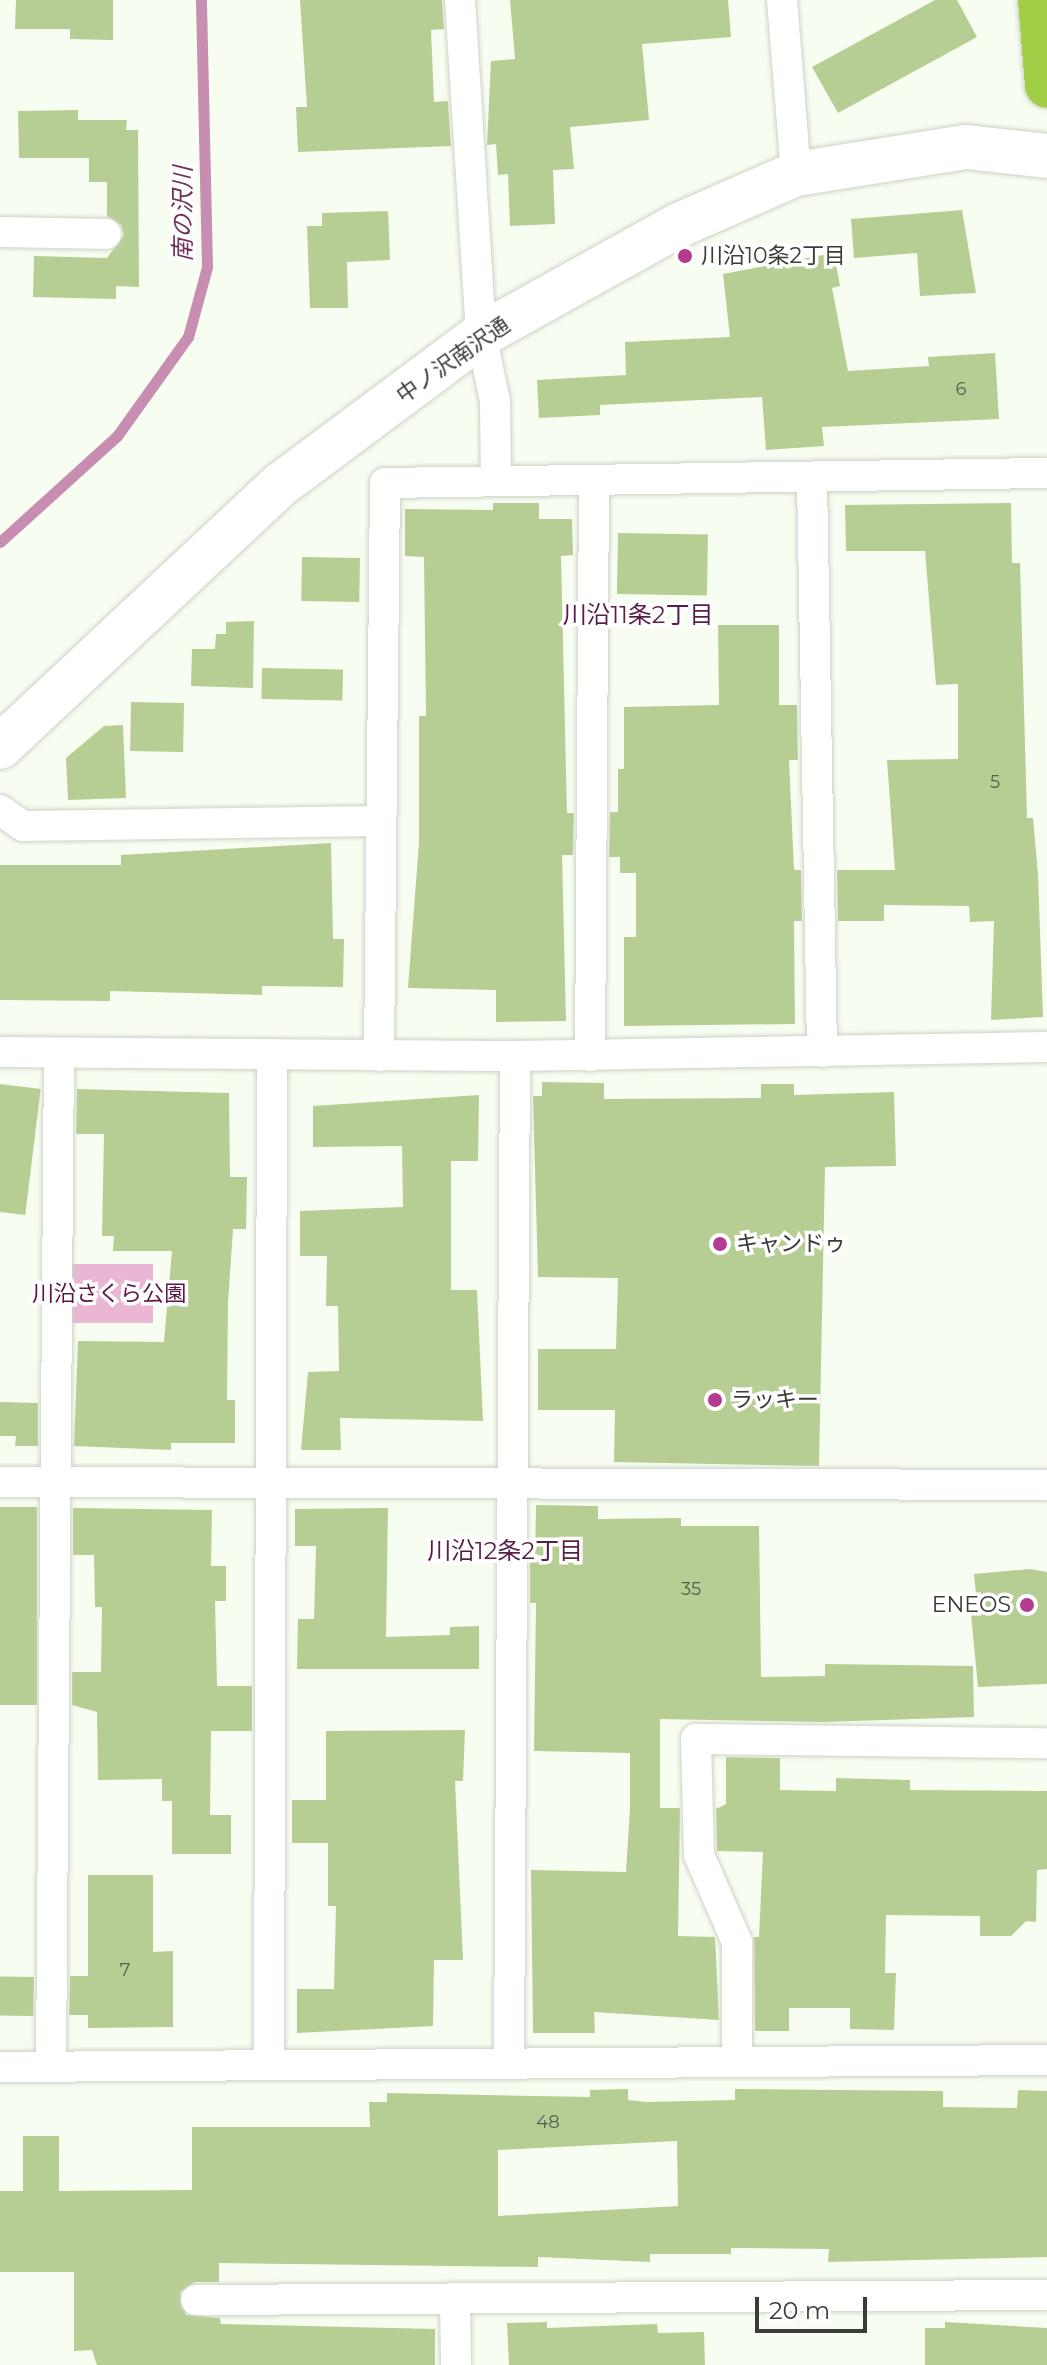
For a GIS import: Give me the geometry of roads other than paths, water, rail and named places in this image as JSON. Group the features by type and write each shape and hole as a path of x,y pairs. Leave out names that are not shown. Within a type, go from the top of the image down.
{"highway":[{"path":"1040,0 1047,86"}],"street":[{"path":"460,0 481,335 495,401 496,481"},
{"path":"782,0 796,174"},
{"name":"中ノ沢南沢通","path":"0,747 280,485 481,335 677,226 796,174 966,147 1047,156"},
{"path":"0,232 106,234"},
{"path":"379,1056 385,483 1047,473"},
{"path":"812,478 822,1052"},
{"path":"590,1056 594,480"},
{"path":"0,810 23,826 380,821"},
{"path":"0,1052 590,1056 1047,1047"},
{"path":"51,2066 59,1053"},
{"path":"269,2064 274,1485 272,1054"},
{"path":"509,2063 508,1483 515,1056"},
{"path":"0,1482 1047,1485"},
{"path":"737,2062 737,1942 699,1855 696,1739 1047,1743"},
{"path":"0,2067 1047,2060"},
{"path":"196,2300 1047,2295"},
{"path":"455,2299 456,2365"}],"waterway":[{"name":"南の沢川","path":"0,542 117,436 188,337 207,267 201,0"}],"place":[{"name":"川沿10条2丁目","path":"685,256"},
{"name":"キャンドゥ","path":"720,1244"},
{"name":"ラッキー","path":"715,1400"},
{"name":"ENEOS","path":"1027,1605"}],"district":[{"name":"川沿11条2丁目","path":"638,615"},
{"name":"川沿12条2丁目","path":"505,1551"}],"park label":[{"name":"川沿さくら公園","path":"109,1294"}]}
